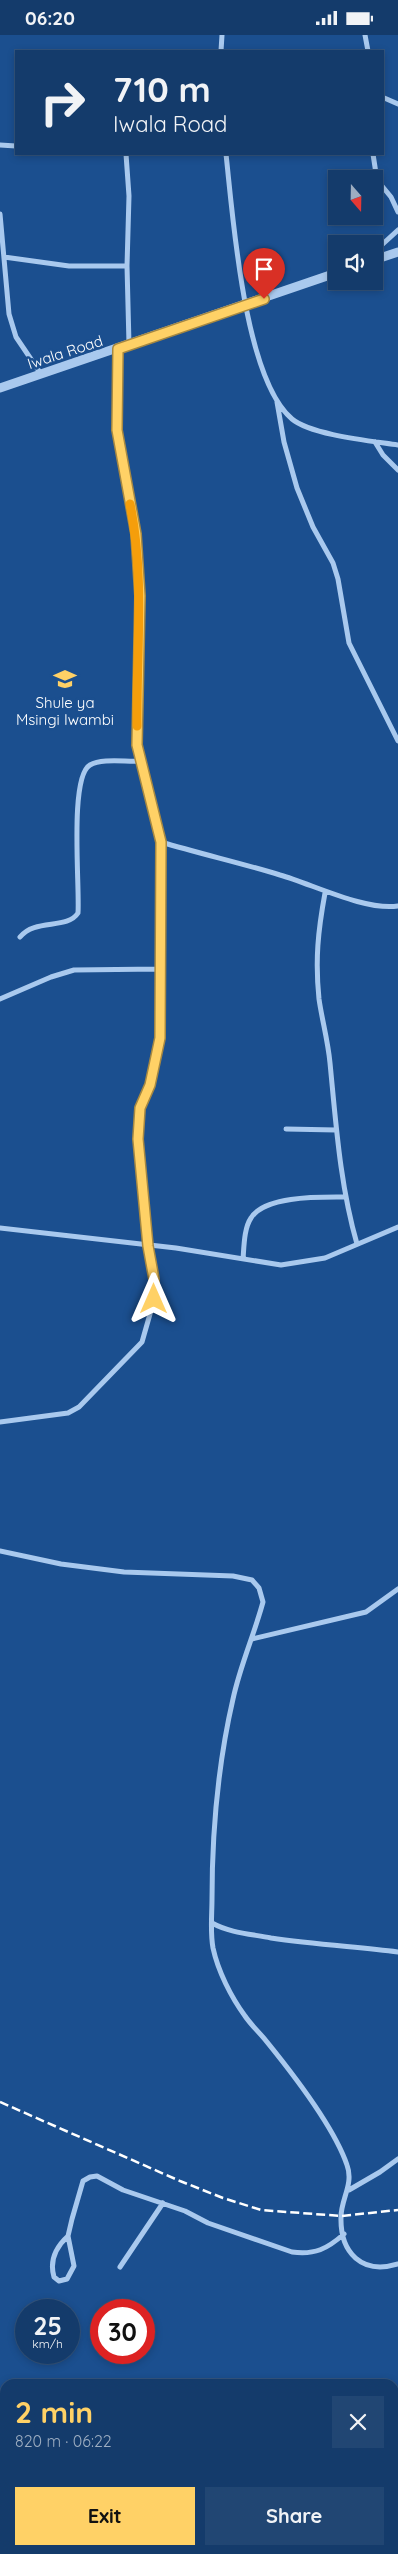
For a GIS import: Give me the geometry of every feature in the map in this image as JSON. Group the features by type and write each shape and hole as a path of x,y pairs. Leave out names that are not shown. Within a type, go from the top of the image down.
{"street":[{"path":"221,50 222,35"},
{"path":"365,35 368,50"},
{"path":"384,98 398,103"},
{"path":"0,145 15,146"},
{"path":"126,155 129,196 127,267 129,344"},
{"path":"226,155 246,306 254,346 263,373 276,399 291,419 304,426 375,442 398,445"},
{"path":"372,155 377,180 391,197 398,212"},
{"path":"0,214 2,255 9,314 16,337 41,374"},
{"path":"383,244 398,230"},
{"path":"383,257 398,253"},
{"path":"2,255 69,266 127,267"},
{"name":"Iwala Road","path":"0,388 246,306 328,276"},
{"path":"0,1423 58,1416 73,1410 142,1342 147,1332 154,1293 138,1139 140,1108 150,1085 160,1038 161,842 140,761 137,719 140,596 136,534 117,430 118,349"},
{"path":"276,399 284,442 297,488 313,527 334,563 349,643 398,741"},
{"path":"375,442 383,455 398,470"},
{"path":"20,937 31,928 74,919 78,913 78,813 80,784 84,771 95,763 140,761"},
{"path":"161,842 285,876 325,893 379,906 398,906"},
{"path":"325,893 317,934 320,1000 330,1063 331,1089 346,1197 357,1244"},
{"path":"0,999 51,977 74,970 159,969"},
{"path":"286,1129 336,1130"},
{"path":"243,1259 250,1219 259,1209 285,1201 346,1197"},
{"path":"0,1228 176,1248 281,1265 325,1258 398,1227"},
{"path":"0,1551 61,1564 124,1572 233,1576 252,1580 259,1588 263,1602 233,1699 221,1767 212,1861 212,1945 218,1965 245,2016 282,2061 332,2137 348,2168 349,2190 341,2216 346,2243 360,2263 379,2268 398,2264"},
{"path":"252,1639 366,1612 398,1589"},
{"path":"212,1923 222,1929 240,1933 316,1945 398,1952"},
{"path":"349,2190 380,2173 398,2159"},
{"path":"68,2236 58,2247 53,2258 52,2271 54,2277 59,2281 67,2279 74,2266 68,2236 83,2181 90,2177 98,2176 123,2190 164,2203 208,2223 292,2252 304,2254 322,2251 344,2234"},
{"path":"120,2267 164,2203"}],"railway":[{"path":"0,2102 180,2181 223,2198 261,2210 341,2216 398,2210"}],"slow traffic":[{"path":"130,504 136,534 140,596 137,726"}],"place":[{"name":"Shule ya Msingi Iwambi","path":"65,679"}],"route":[{"path":"154,1299 154,1279 148,1246 138,1139 140,1108 157,1062 160,1038 161,842 137,745 140,596 136,534 117,430 118,349 264,299"}]}
